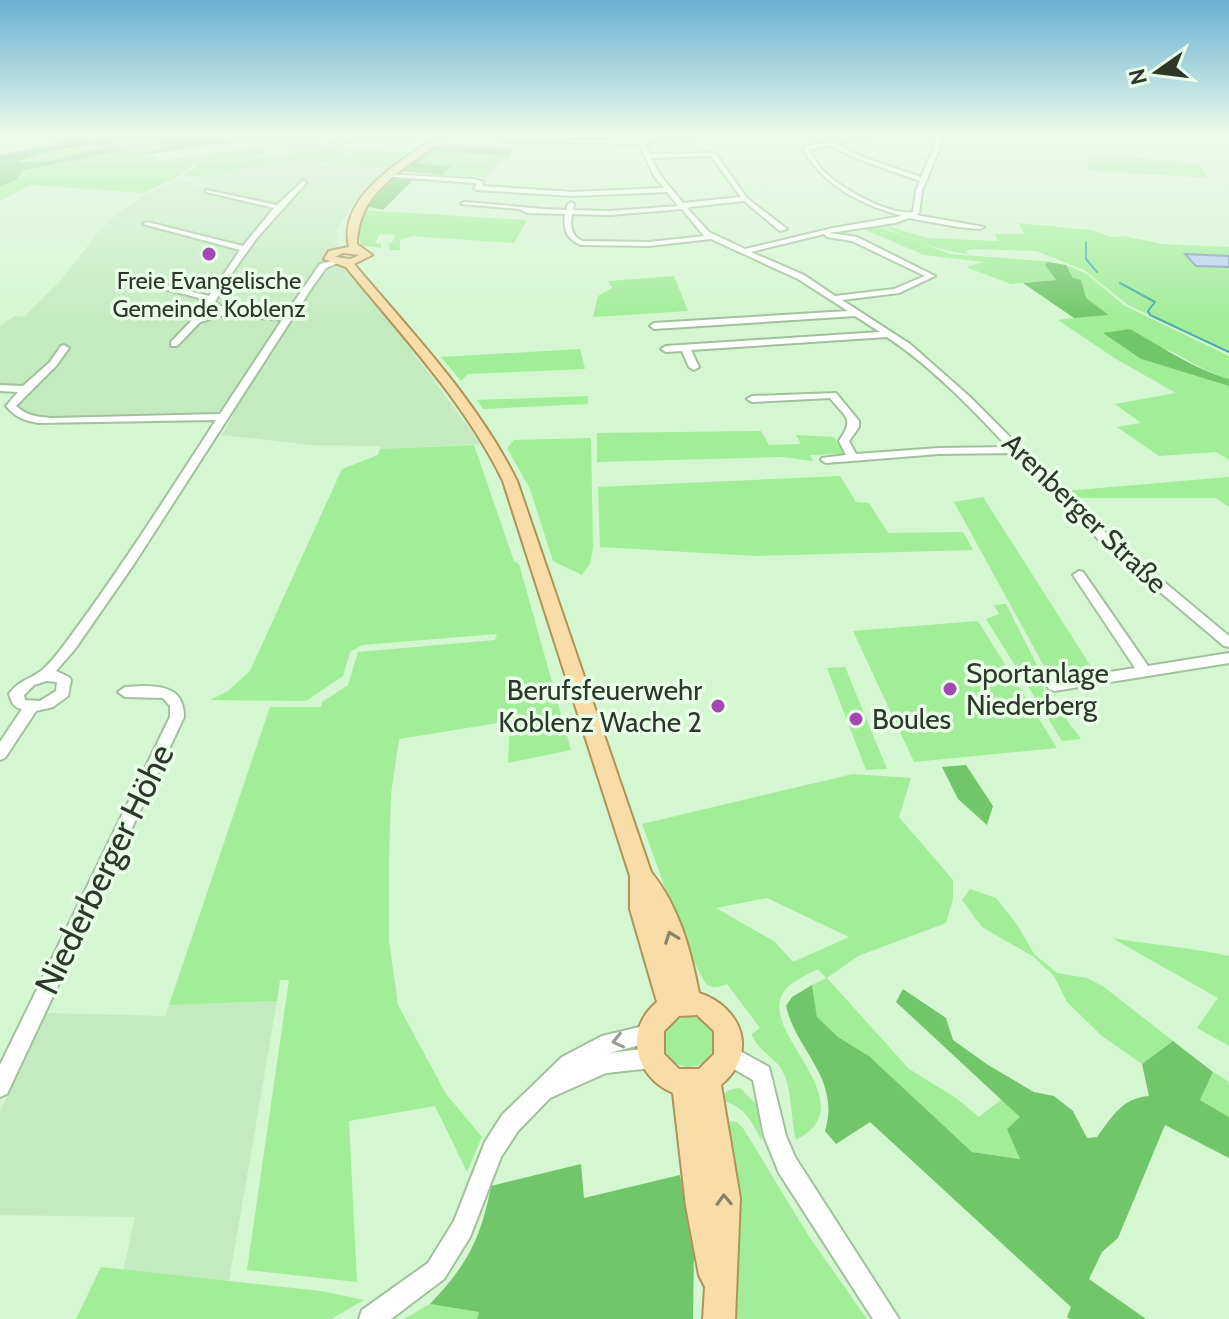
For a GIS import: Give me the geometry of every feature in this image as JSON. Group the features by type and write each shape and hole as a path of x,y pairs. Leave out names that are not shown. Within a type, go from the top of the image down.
{"main road":[{"path":"343,250 347,226 363,198"},
{"path":"365,284 350,232 367,198"},
{"path":"357,255 343,250 332,253 336,261 365,284 464,405 493,446 505,470 532,539 641,876 642,909 680,1005"},
{"path":"336,261 357,255"},
{"path":"680,1005 710,1010 725,1025 730,1045 729,1055 721,1069 696,1080 666,1074 650,1046 656,1018 680,1005"},
{"path":"696,1080 701,1206 719,1312"}],"street":[{"path":"236,198 277,207"},
{"path":"221,313 211,299 243,248 287,198"},
{"path":"469,198 462,207 569,212 685,206 745,199 783,229"},
{"path":"572,198 570,236 585,244 649,244 710,237"},
{"path":"677,198 710,237"},
{"path":"865,198 907,217 980,227"},
{"path":"744,251 907,217 918,210 920,198"},
{"path":"147,224 243,248"},
{"path":"819,233 854,239 931,276 896,291 836,298"},
{"name":"Arenberger Straße","path":"710,237 776,264 891,334 945,378 1106,540 1229,643"},
{"path":"0,691 18,691 29,682 50,676 66,662 70,646 225,417 309,285 323,266 336,261"},
{"path":"132,278 159,288 211,299"},
{"path":"174,344 197,320 221,313 289,318"},
{"path":"654,326 859,313"},
{"path":"666,349 891,334"},
{"path":"64,348 59,360 25,389 11,406 17,414 40,421 225,417"},
{"path":"685,348 694,367"},
{"path":"0,388 25,389"},
{"path":"752,399 833,395 854,421 854,427 844,441 853,458"},
{"path":"826,460 939,451 1017,450"},
{"name":"Arenberger Straße","path":"1079,575 1145,672"},
{"path":"1054,686 1229,658"},
{"path":"18,691 19,703 31,707 45,704 63,693 66,684 50,676"},
{"name":"Niederberger Höhe","path":"0,1087 177,717 179,704 175,698 161,691 125,692"},
{"path":"0,754 31,707"},
{"path":"371,1319 436,1271 462,1229 493,1150 510,1123 545,1090 650,1046"},
{"path":"729,1055 762,1074 775,1136 787,1165 887,1319"}],"shaded area":[{"path":"141,198 359,198 336,230 338,248 323,257 330,262 345,264 367,290 481,444 380,449 381,446 311,445 222,435 233,415 43,418 26,415 18,402 27,391 0,389 0,326 15,316 24,317 62,279 111,219"},
{"path":"277,1001 229,1281 123,1272 135,1217 0,1215 0,1112 45,1013 165,1016 169,1005"}],"green space":[{"path":"372,198 395,198 383,210 365,206"},
{"path":"363,210 527,220 514,243 412,236 400,240 400,250 390,250 388,243 392,243 395,235 380,234 375,243 381,243 381,248 361,245 359,235 355,235"},
{"path":"1018,223 1091,230 1111,237 1124,236 1162,244 1229,247 1229,353 1128,305 1084,270 1036,251 974,249 966,251 968,254 956,252 922,243 880,224 928,238 998,241 995,234 1024,234"},
{"path":"875,225 950,254 1057,262 1048,262 1057,280 1011,284 966,267 984,262 924,255 859,227"},
{"path":"1048,262 1066,265 1073,278 1081,280 1086,298 1109,315 1074,318 1023,283 1056,280 1045,265"},
{"path":"1066,265 1087,274 1125,306 1229,356 1229,379 1168,350 1141,359 1229,386 1229,460 1216,452 1159,456 1117,427 1141,423 1115,404 1176,393 1116,359 1058,320 1108,314 1085,298"},
{"path":"674,276 688,311 593,317 598,296 612,288 608,281"},
{"path":"1130,329 1191,364 1229,379 1229,386 1141,359 1103,333"},
{"path":"580,349 585,369 468,374 461,381 441,357"},
{"path":"588,396 588,404 483,409 477,400"},
{"path":"761,431 769,445 801,444 796,435 834,437 844,454 810,455 813,461 782,457 597,462 597,433"},
{"path":"591,438 593,548 590,564 582,575 553,561 530,489 507,448 514,440"},
{"path":"474,445 514,561 519,564 571,750 508,763 510,721 399,739 391,794 389,860 389,940 398,1005 446,1094 482,1137 467,1172 435,1106 349,1121 357,1282 247,1270 289,980 280,980 277,1001 169,1005 270,707 321,707 322,702 348,685 358,652 495,640 497,634 362,645 350,652 343,676 306,701 210,700 228,691 250,671 342,469 378,455 380,449"},
{"path":"840,476 856,502 869,503 888,533 963,532 973,550 756,556 600,547 598,487"},
{"path":"1229,477 1229,507 1216,498 1072,498 1065,491"},
{"path":"983,497 1097,676 1060,681 1050,677 954,502"},
{"path":"1006,604 1046,683 1043,688 1081,739 1062,741 986,619 999,614 994,605"},
{"name":"Sportanlage Niederberg","path":"978,621 1057,748 914,762 853,631"},
{"name":"Boules","path":"845,667 887,769 866,770 827,668"},
{"path":"966,765 993,806 987,825 958,799 942,767"},
{"path":"853,774 911,778 899,817 953,880 953,899 946,923 858,956 827,978 909,1069 956,1098 979,1117 1002,1099 1021,1117 1021,1159 972,1152 869,1056 838,1037 817,1017 812,985 826,978 818,969 789,985 783,993 779,1010 785,1028 817,1088 821,1107 815,1124 796,1140 783,1072 754,1040 752,1034 760,1028 727,984 711,987 703,978 684,938 642,824","holes":["767,898 849,937 793,962 775,942 716,908"]},
{"path":"970,889 996,898 1018,926 1034,954 1057,973 1087,978 1104,987 1173,1041 1142,1064 1102,1036 1067,1002 1054,976 1034,957 982,927 962,900"},
{"path":"1112,938 1229,956 1229,1046 1197,1028 1218,998"},
{"path":"812,985 817,1017 838,1037 869,1056 972,1152 1020,1159 1007,1129 1020,1117 896,1002 903,989 946,1018 953,1040 988,1065 1034,1092 1054,1096 1073,1111 1087,1138 1097,1137 1125,1104 1149,1096 1142,1064 1173,1041 1213,1072 1200,1100 1229,1117 1229,1158 1165,1125 1118,1238 1102,1252 1089,1279 1146,1319 1070,1319 1067,1317 1071,1307 870,1122 836,1144 825,1131 827,1095 822,1080 791,1022 786,1006 792,997"},
{"path":"689,1017 707,1024 714,1042 707,1060 689,1067 671,1060 664,1042 671,1024"},
{"path":"1213,1072 1229,1082 1229,1117 1200,1100"},
{"path":"740,1088 757,1105 762,1142 742,1110 720,1100 728,1091"},
{"path":"722,1121 737,1122 743,1128 808,1235 867,1319 731,1319"},
{"path":"581,1164 584,1198 680,1175 694,1253 693,1319 477,1319 479,1312 430,1304 454,1277 471,1250 491,1186"},
{"path":"101,1267 321,1291 364,1300 331,1319 76,1319"},
{"path":"430,1304 480,1312 477,1319 404,1319"}],"building":[{"path":"1185,254 1229,256 1229,267 1196,266"}],"waterway":[{"path":"1086,242 1086,259 1097,272"},
{"path":"1120,283 1155,302 1148,311 1150,315 1229,352"}],"place":[{"name":"Freie Evangelische Gemeinde Koblenz","path":"209,254"},
{"name":"Sportanlage Niederberg","path":"950,689"},
{"name":"Berufsfeuerwehr Koblenz Wache 2","path":"718,706"},
{"name":"Boules","path":"856,719"}]}
